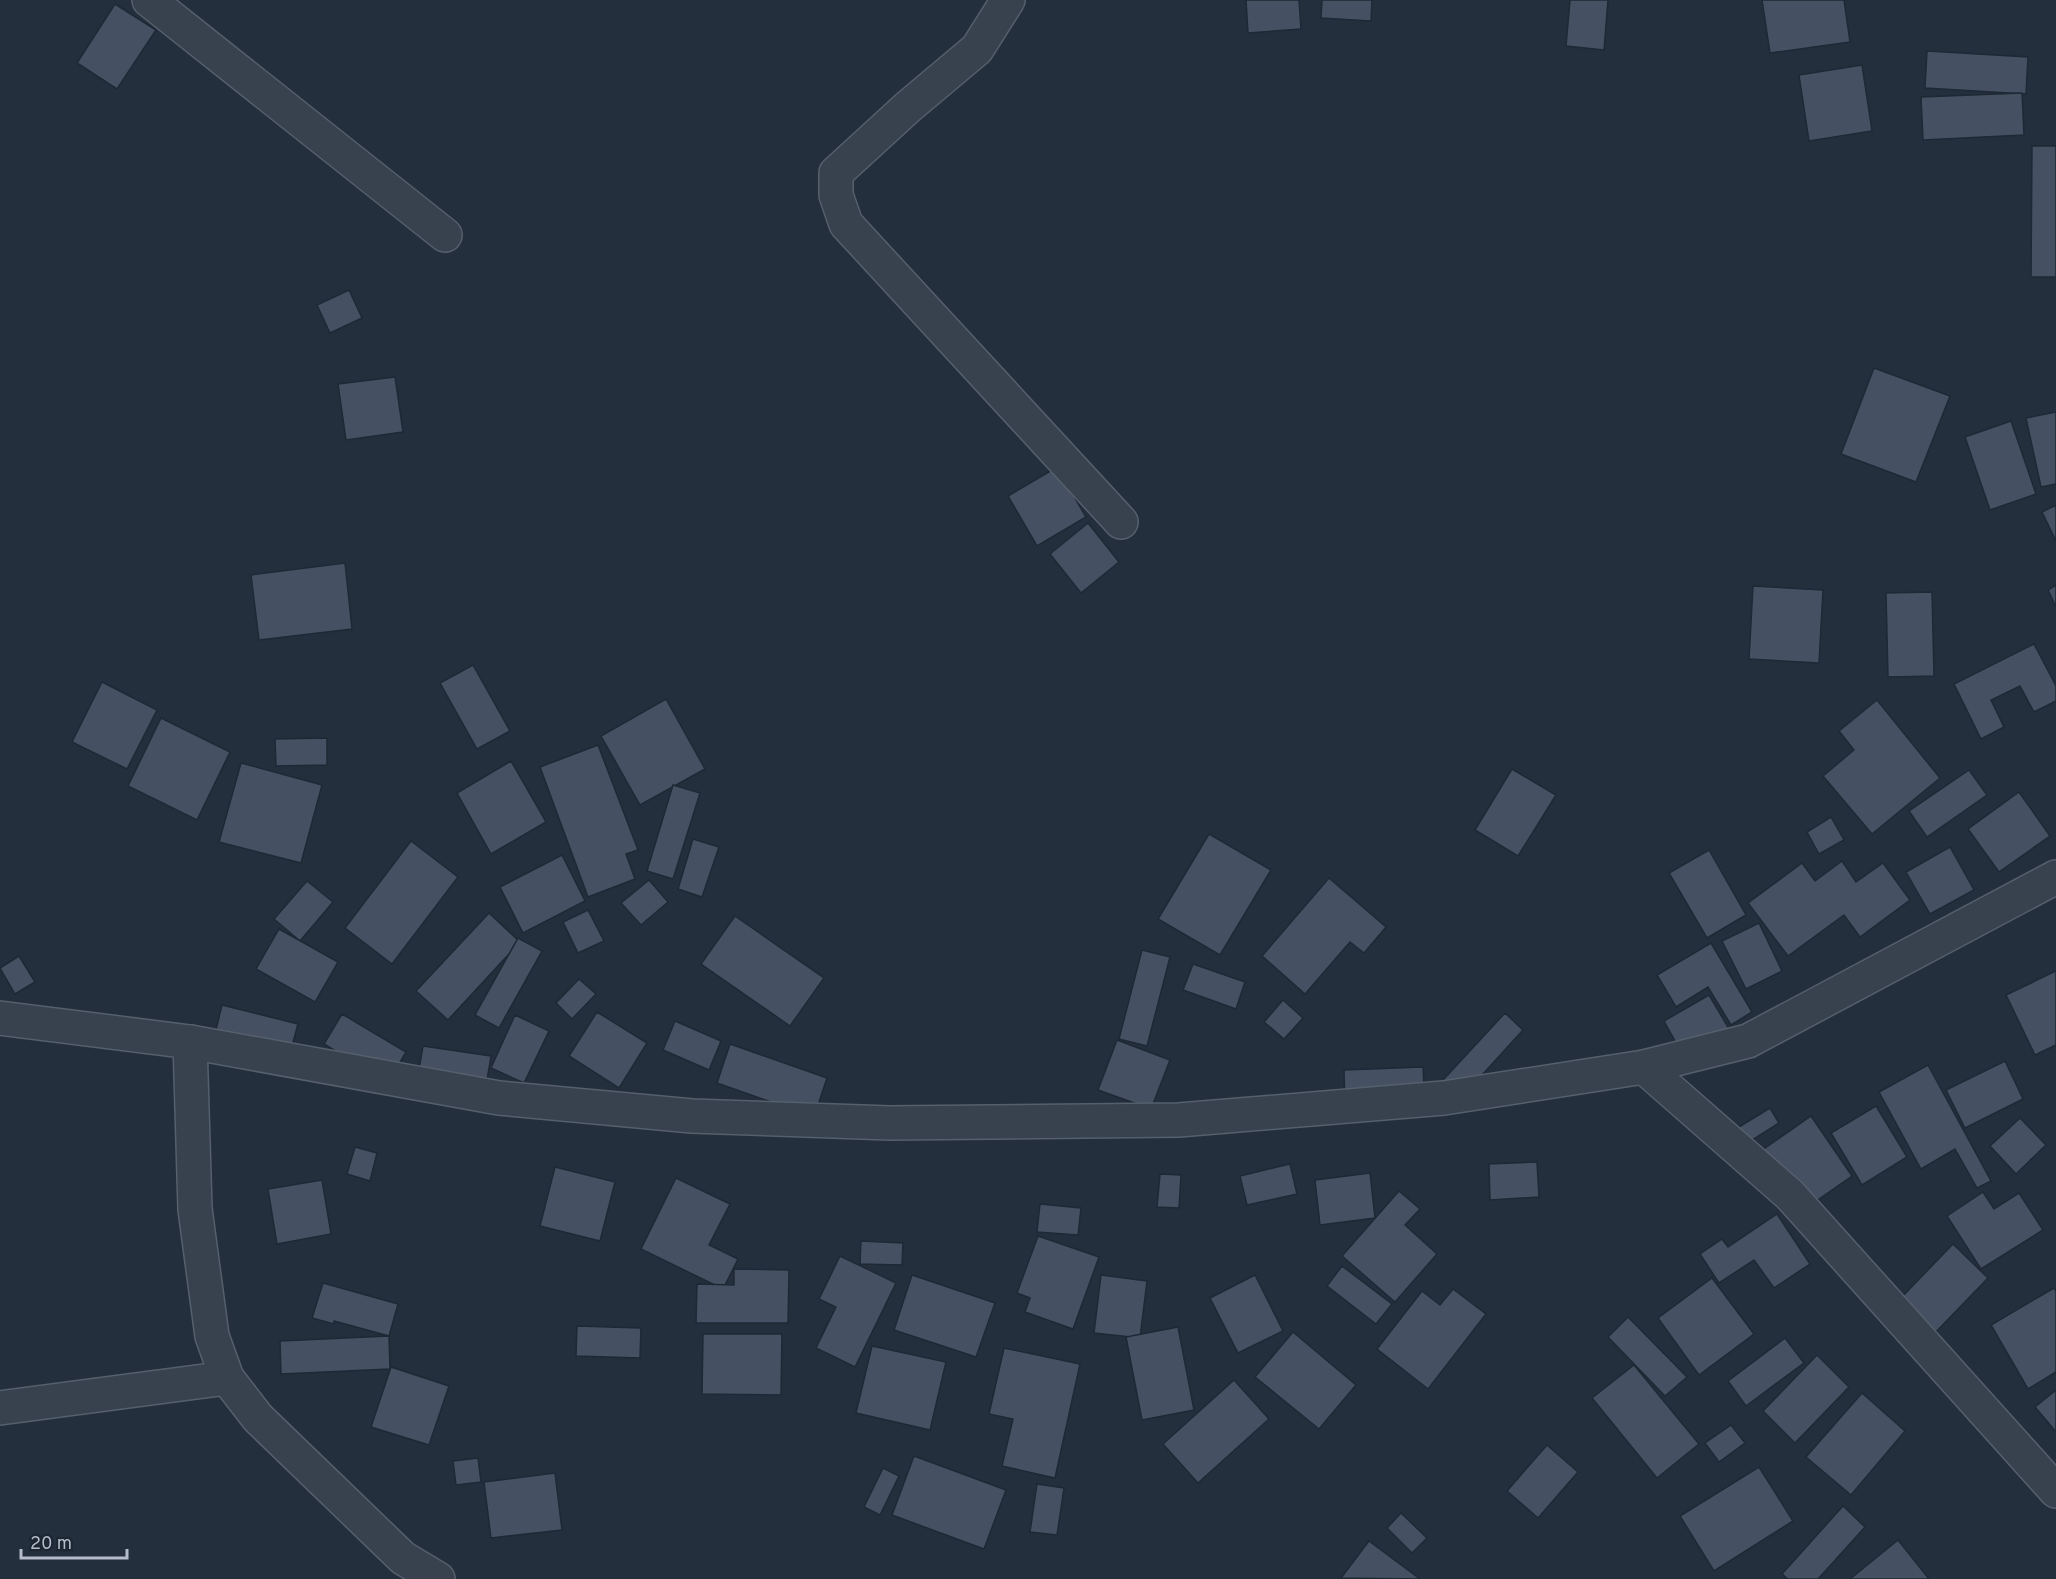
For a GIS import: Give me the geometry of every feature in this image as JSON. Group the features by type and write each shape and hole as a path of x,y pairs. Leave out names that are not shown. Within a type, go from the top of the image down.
{"street":[{"path":"149,0 445,235"},
{"path":"1008,0 977,49 908,107 836,173 836,195 846,224 1121,522"},
{"path":"0,1017 190,1042 499,1098 692,1116 890,1123 1179,1120 1444,1098 1644,1067 1748,1041 2056,877"},
{"path":"190,1042 195,1209 212,1336 227,1378 258,1418 403,1558 438,1579"},
{"path":"1644,1067 1790,1195 2056,1491"},
{"path":"0,1408 227,1378"}],"building":[{"path":"1246,0 1299,0 1301,29 1248,33"},
{"path":"1322,0 1372,0 1371,21 1321,18"},
{"path":"1570,0 1608,0 1604,50 1566,46"},
{"path":"1762,0 1844,0 1850,42 1770,53"},
{"path":"115,4 156,30 117,89 77,63"},
{"path":"1927,51 2028,57 2026,94 1925,88"},
{"path":"1862,65 1872,131 1809,141 1799,75"},
{"path":"2022,93 2024,135 1923,140 1921,97"},
{"path":"2032,146 2056,146 2056,277 2031,277"},
{"path":"349,290 362,318 330,333 317,305"},
{"path":"1874,368 1950,396 1916,482 1841,454"},
{"path":"395,377 403,432 346,440 338,384"},
{"path":"2056,412 2056,484 2041,487 2026,418"},
{"path":"2011,421 2036,494 1990,510 1965,437"},
{"path":"1057,467 1086,517 1037,546 1008,496"},
{"path":"2056,505 2056,541 2042,512"},
{"path":"1088,523 1119,562 1081,593 1050,554"},
{"path":"345,563 352,629 259,640 251,575"},
{"path":"2056,585 2056,607 2048,590"},
{"path":"1753,586 1823,590 1819,663 1749,659"},
{"path":"1932,592 1934,676 1888,677 1886,593"},
{"path":"2034,644 2056,686 2056,701 2034,712 2020,686 1991,700 2004,727 1981,739 1954,684"},
{"path":"473,665 510,731 477,749 440,683"},
{"path":"102,682 157,710 127,769 72,742"},
{"path":"666,699 705,769 640,805 601,736"},
{"path":"1877,700 1940,778 1872,834 1823,776 1854,750 1839,731"},
{"path":"161,718 230,752 197,820 128,786"},
{"path":"327,738 327,765 276,766 275,739"},
{"path":"598,745 638,850 626,854 635,879 588,897 540,767"},
{"path":"511,761 546,822 491,854 457,793"},
{"path":"241,763 322,785 301,863 219,842"},
{"path":"1512,769 1556,795 1518,856 1475,830"},
{"path":"1969,770 1987,795 1927,837 1909,811"},
{"path":"673,785 700,793 673,879 647,871"},
{"path":"2019,792 2050,836 1999,872 1968,829"},
{"path":"1831,817 1844,840 1819,854 1807,832"},
{"path":"1209,834 1271,870 1220,955 1158,919"},
{"path":"693,839 719,847 702,897 678,889"},
{"path":"411,841 458,877 392,964 345,928"},
{"path":"1950,847 1974,890 1930,914 1906,872"},
{"path":"1709,850 1746,915 1707,938 1669,873"},
{"path":"562,855 585,901 523,933 500,887"},
{"path":"1842,861 1856,882 1883,863 1910,900 1860,937 1844,915 1788,956 1748,903 1802,863 1815,881"},
{"path":"1329,878 1386,927 1364,953 1350,942 1305,994 1262,956"},
{"path":"649,880 668,902 641,925 621,903"},
{"path":"307,881 333,902 300,941 274,919"},
{"path":"588,910 604,941 578,953 563,922"},
{"path":"489,913 520,942 448,1020 416,991"},
{"path":"735,916 824,978 790,1026 701,964"},
{"path":"1759,923 1782,971 1746,989 1722,941"},
{"path":"279,929 338,962 315,1002 256,969"},
{"path":"518,938 542,951 499,1028 475,1015"},
{"path":"1711,943 1752,1012 1731,1025 1708,987 1676,1007 1657,975"},
{"path":"1142,950 1170,957 1147,1046 1119,1039"},
{"path":"19,956 35,982 15,994 0,968"},
{"path":"1193,964 1245,982 1236,1009 1183,990"},
{"path":"2056,971 2056,1045 2035,1055 2006,995"},
{"path":"579,979 596,994 572,1019 556,1003"},
{"path":"1709,995 1735,1039 1689,1066 1664,1021"},
{"path":"1283,1000 1303,1018 1284,1039 1264,1022"},
{"path":"222,1005 298,1024 289,1057 214,1038"},
{"path":"597,1012 647,1043 619,1088 569,1056"},
{"path":"1505,1013 1523,1030 1462,1097 1443,1080"},
{"path":"342,1014 406,1052 388,1083 324,1044"},
{"path":"515,1015 549,1031 524,1083 491,1068"},
{"path":"675,1021 721,1041 709,1070 663,1050"},
{"path":"1117,1040 1170,1060 1151,1109 1098,1090"},
{"path":"730,1044 827,1078 814,1117 717,1083"},
{"path":"423,1046 491,1056 484,1098 416,1087"},
{"path":"2005,1061 2023,1099 1965,1128 1946,1090"},
{"path":"1928,1065 1991,1181 1977,1188 1955,1149 1921,1169 1879,1092"},
{"path":"1423,1067 1425,1103 1345,1107 1344,1070"},
{"path":"1876,1106 1907,1157 1862,1185 1831,1133"},
{"path":"1770,1108 1779,1123 1743,1146 1734,1130"},
{"path":"1811,1116 1852,1176 1799,1213 1758,1153"},
{"path":"2020,1118 2046,1145 2016,1174 1990,1146"},
{"path":"355,1147 377,1153 370,1181 347,1174"},
{"path":"1537,1162 1539,1197 1490,1200 1489,1164"},
{"path":"1290,1164 1297,1194 1247,1205 1240,1176"},
{"path":"555,1167 615,1182 600,1241 540,1226"},
{"path":"1370,1173 1375,1218 1320,1225 1315,1180"},
{"path":"1160,1174 1181,1175 1179,1208 1157,1207"},
{"path":"676,1178 730,1204 709,1245 738,1259 723,1289 641,1249"},
{"path":"322,1180 331,1234 277,1244 268,1189"},
{"path":"1399,1191 1420,1209 1405,1225 1437,1254 1395,1302 1342,1256"},
{"path":"1983,1192 1994,1209 2019,1193 2043,1230 1981,1269 1947,1216"},
{"path":"1040,1204 1081,1208 1078,1235 1037,1232"},
{"path":"1777,1214 1810,1264 1774,1288 1754,1260 1719,1283 1700,1254 1722,1239 1728,1247"},
{"path":"1038,1236 1099,1257 1073,1329 1025,1312 1030,1298 1017,1293"},
{"path":"861,1241 903,1243 902,1265 860,1264"},
{"path":"1953,1244 1988,1278 1932,1336 1897,1302"},
{"path":"840,1256 896,1283 855,1367 816,1348 836,1307 819,1299"},
{"path":"1342,1266 1392,1304 1376,1324 1327,1286"},
{"path":"734,1269 789,1270 788,1323 696,1323 697,1284 734,1285"},
{"path":"912,1275 995,1303 976,1357 894,1330"},
{"path":"1101,1275 1147,1281 1140,1338 1094,1333"},
{"path":"1255,1275 1283,1331 1238,1353 1210,1298"},
{"path":"1712,1278 1754,1334 1699,1375 1658,1318"},
{"path":"323,1283 398,1304 389,1336 334,1321 334,1324 312,1318"},
{"path":"2054,1288 2056,1291 2056,1372 2028,1389 1991,1325"},
{"path":"1453,1289 1486,1314 1428,1389 1377,1349 1422,1291 1440,1305"},
{"path":"1628,1317 1687,1377 1665,1396 1608,1337"},
{"path":"577,1326 641,1328 640,1358 576,1356"},
{"path":"1178,1327 1194,1410 1142,1420 1126,1337"},
{"path":"1293,1332 1356,1385 1319,1429 1255,1377"},
{"path":"703,1334 782,1334 781,1395 702,1394"},
{"path":"389,1336 390,1369 281,1374 280,1341"},
{"path":"1785,1338 1804,1363 1746,1406 1728,1381"},
{"path":"872,1346 946,1362 930,1430 856,1413"},
{"path":"1004,1348 1080,1364 1055,1478 1002,1466 1013,1419 989,1414"},
{"path":"1817,1355 1849,1387 1795,1443 1763,1411"},
{"path":"1634,1365 1699,1444 1657,1478 1592,1398"},
{"path":"391,1367 449,1386 429,1445 371,1427"},
{"path":"1234,1380 1269,1419 1198,1483 1163,1444"},
{"path":"2056,1390 2056,1432 2035,1407"},
{"path":"1862,1393 1905,1431 1851,1495 1806,1457"},
{"path":"1731,1425 1745,1443 1719,1462 1705,1443"},
{"path":"1547,1445 1578,1472 1538,1518 1507,1491"},
{"path":"914,1456 1006,1490 984,1549 892,1515"},
{"path":"478,1458 481,1482 456,1485 453,1461"},
{"path":"1759,1467 1793,1521 1714,1571 1680,1516"},
{"path":"883,1468 899,1476 880,1515 864,1507"},
{"path":"555,1473 562,1530 491,1538 484,1482"},
{"path":"1037,1484 1064,1488 1057,1535 1030,1532"},
{"path":"1843,1506 1865,1527 1818,1579 1788,1579 1782,1574"},
{"path":"1401,1513 1427,1538 1412,1553 1387,1528"},
{"path":"1898,1540 1929,1579 1850,1579"},
{"path":"1369,1541 1420,1579 1341,1578"}]}
